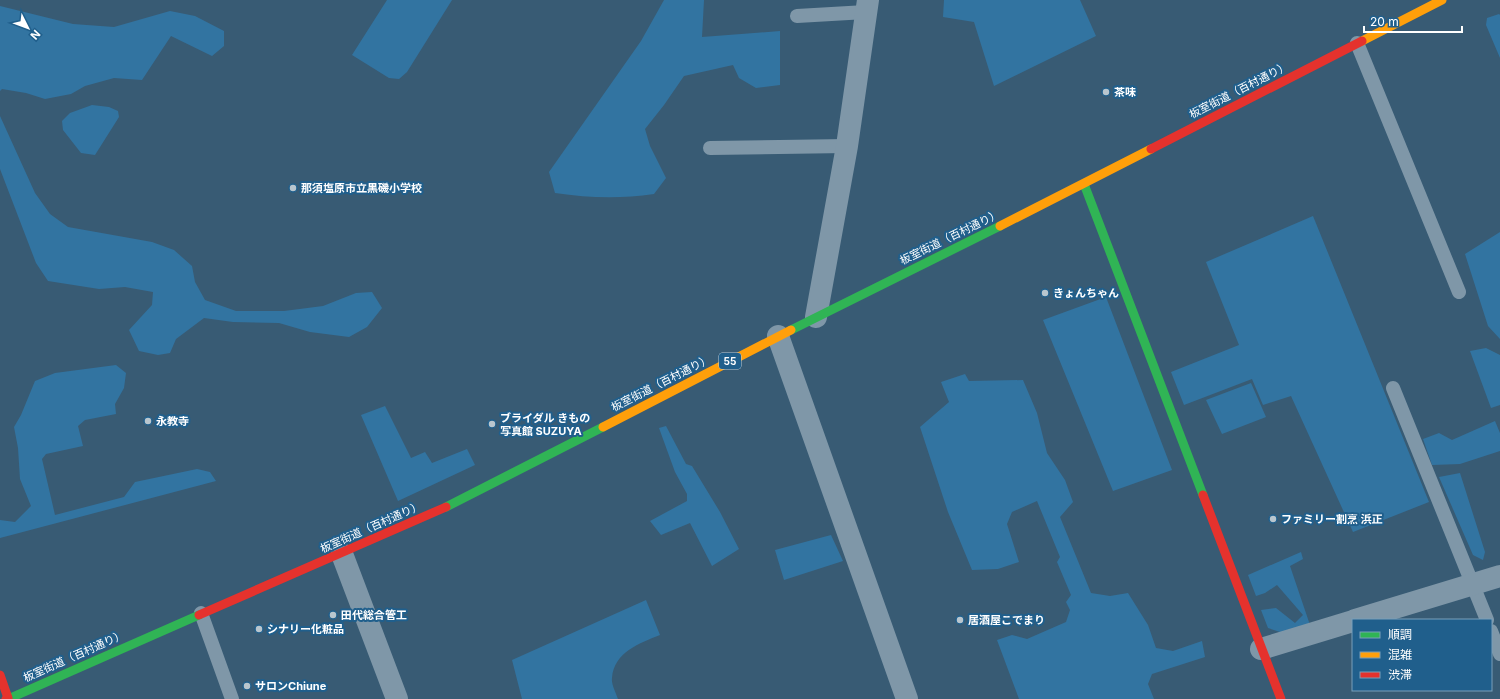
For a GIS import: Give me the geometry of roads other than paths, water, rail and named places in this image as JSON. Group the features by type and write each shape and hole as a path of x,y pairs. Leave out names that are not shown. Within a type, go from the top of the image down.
{"main road":[{"name":"板室街道（百村通り）","path":"7,699 201,613 342,554 457,502 778,336 1084,184 1442,0"},
{"path":"1084,184 1281,699"},
{"path":"0,675 7,699"}],"street":[{"path":"816,317 847,146 867,6"},
{"path":"778,336 907,699"},
{"path":"342,554 396,699"},
{"path":"1357,619 1500,576"},
{"path":"1261,649 1352,621"}],"lane":[{"path":"797,16 867,6"},
{"path":"1357,43 1459,292"},
{"path":"710,148 847,146"},
{"path":"1393,388 1487,619"},
{"path":"201,613 232,699"},
{"path":"1492,634 1500,654"}],"place":[{"name":"茶味","path":"1106,92"},
{"name":"那須塩原市立黒磯小学校","path":"293,188"},
{"name":"きょんちゃん","path":"1045,293"},
{"name":"永教寺","path":"148,421"},
{"name":"ブライダル きもの 写真館 SUZUYA","path":"492,424"},
{"name":"ファミリー割烹 浜正","path":"1273,519"},
{"name":"田代総合管工","path":"333,615"},
{"name":"居酒屋こでまり","path":"960,620"},
{"name":"シナリー化粧品","path":"259,629"},
{"name":"サロンChiune","path":"247,686"}]}
